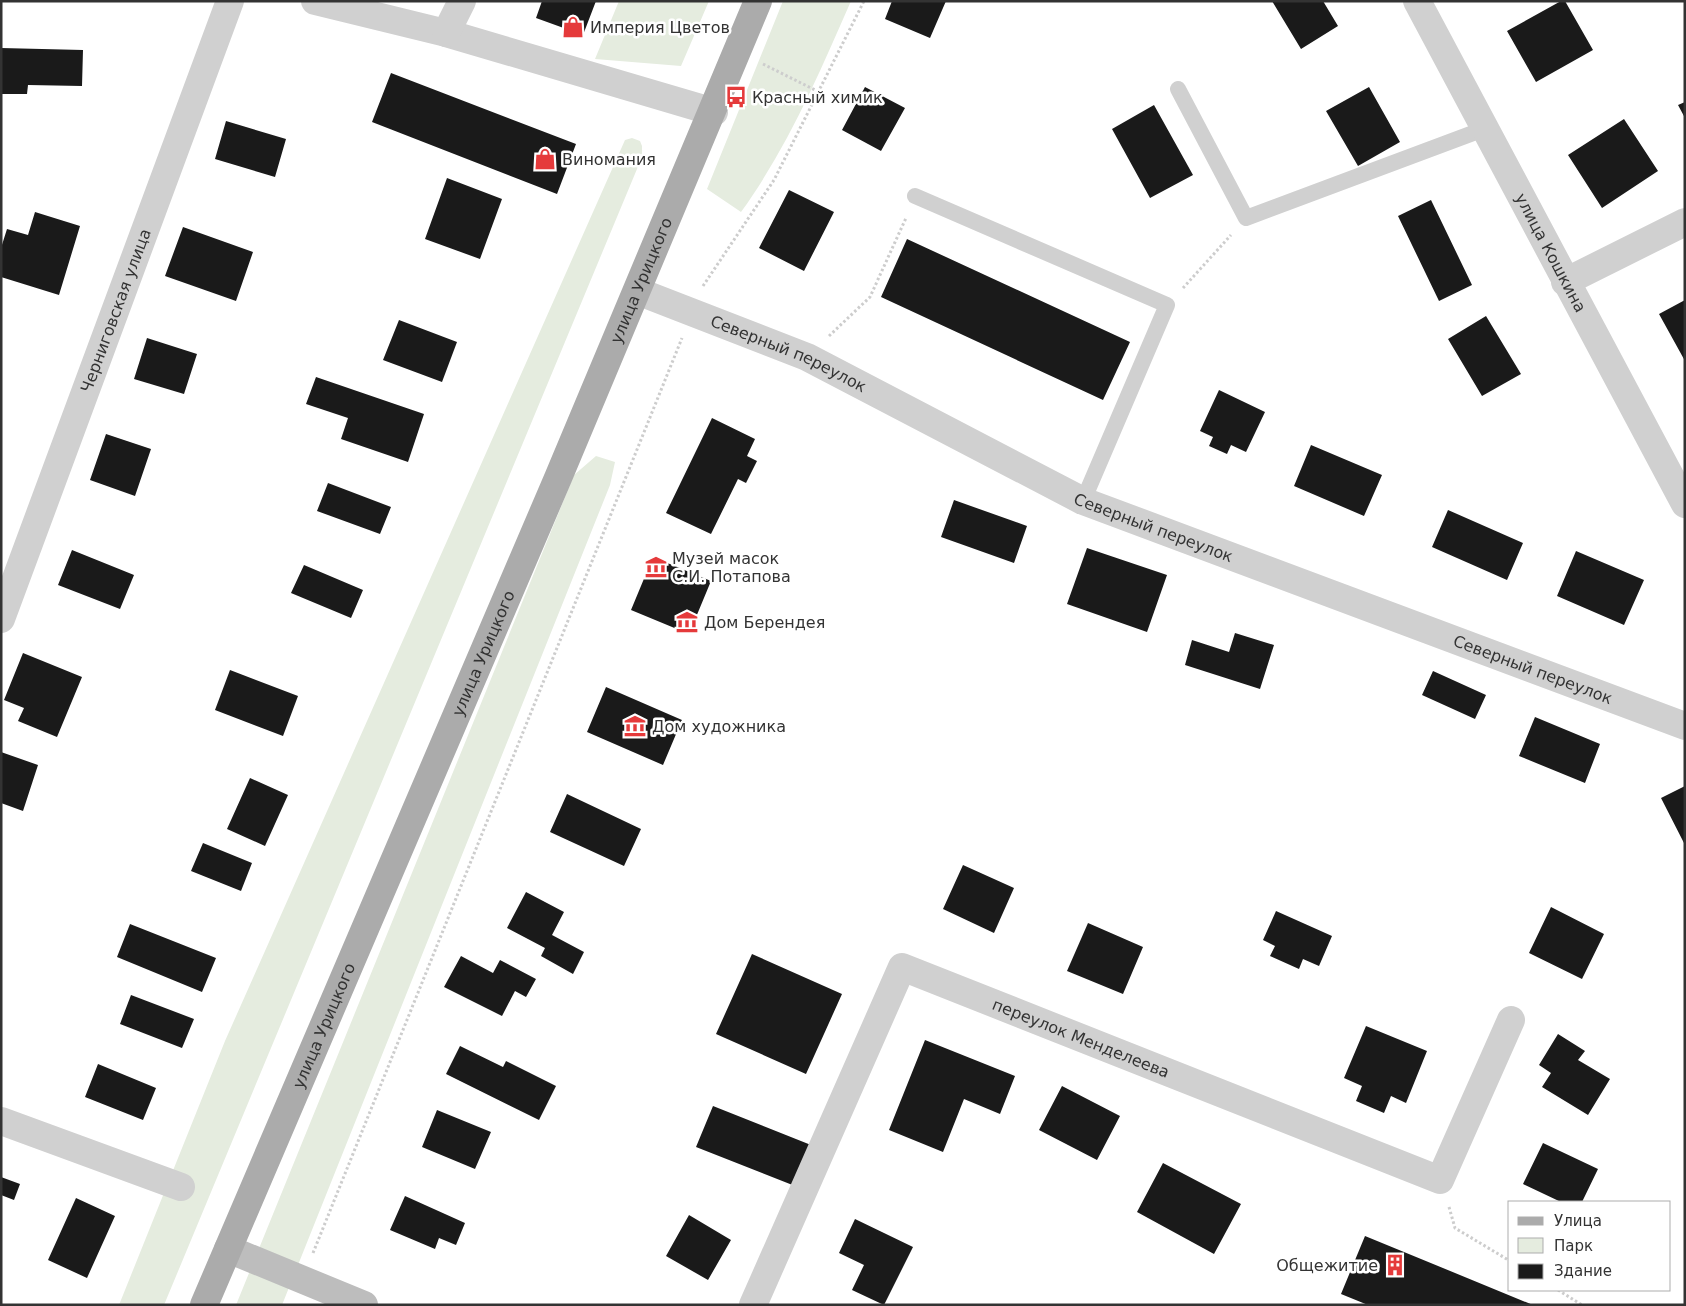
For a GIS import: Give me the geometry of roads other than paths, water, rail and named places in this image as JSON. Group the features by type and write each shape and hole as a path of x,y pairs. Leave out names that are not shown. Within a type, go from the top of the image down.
{"main road":[{"name":"улица Урицкого","path":"204,1305 714,112 758,1"}],"street":[{"name":"Черниговская улица","path":"1,620 230,1"},
{"path":"315,1 368,7 446,33 714,112"},
{"path":"446,33 462,1"},
{"name":"улица Кошкина","path":"1417,1 1565,282 1685,504"},
{"path":"1565,282 1685,222"},
{"name":"Северный переулок","path":"637,291 807,357 1083,501 1685,726"},
{"name":"переулок Менделеева","path":"754,1305 902,967 1440,1180 1511,1020"},
{"path":"1,1121 181,1187"},
{"path":"228,1249 303,1278 364,1305"}],"lane":[{"path":"1178,89 1246,218 1484,129"},
{"path":"915,196 1167,305 1083,501"}],"place":[{"name":"Империя Цветов","path":"573,27"},
{"name":"Красный химик","path":"736,97"},
{"name":"Виномания","path":"545,159"},
{"name":"Музей масок С.И. Потапова","path":"656,567"},
{"name":"Дом Берендея","path":"687,622"},
{"name":"Дом художника","path":"635,726"},
{"name":"Общежитие","path":"1395,1265"}]}
